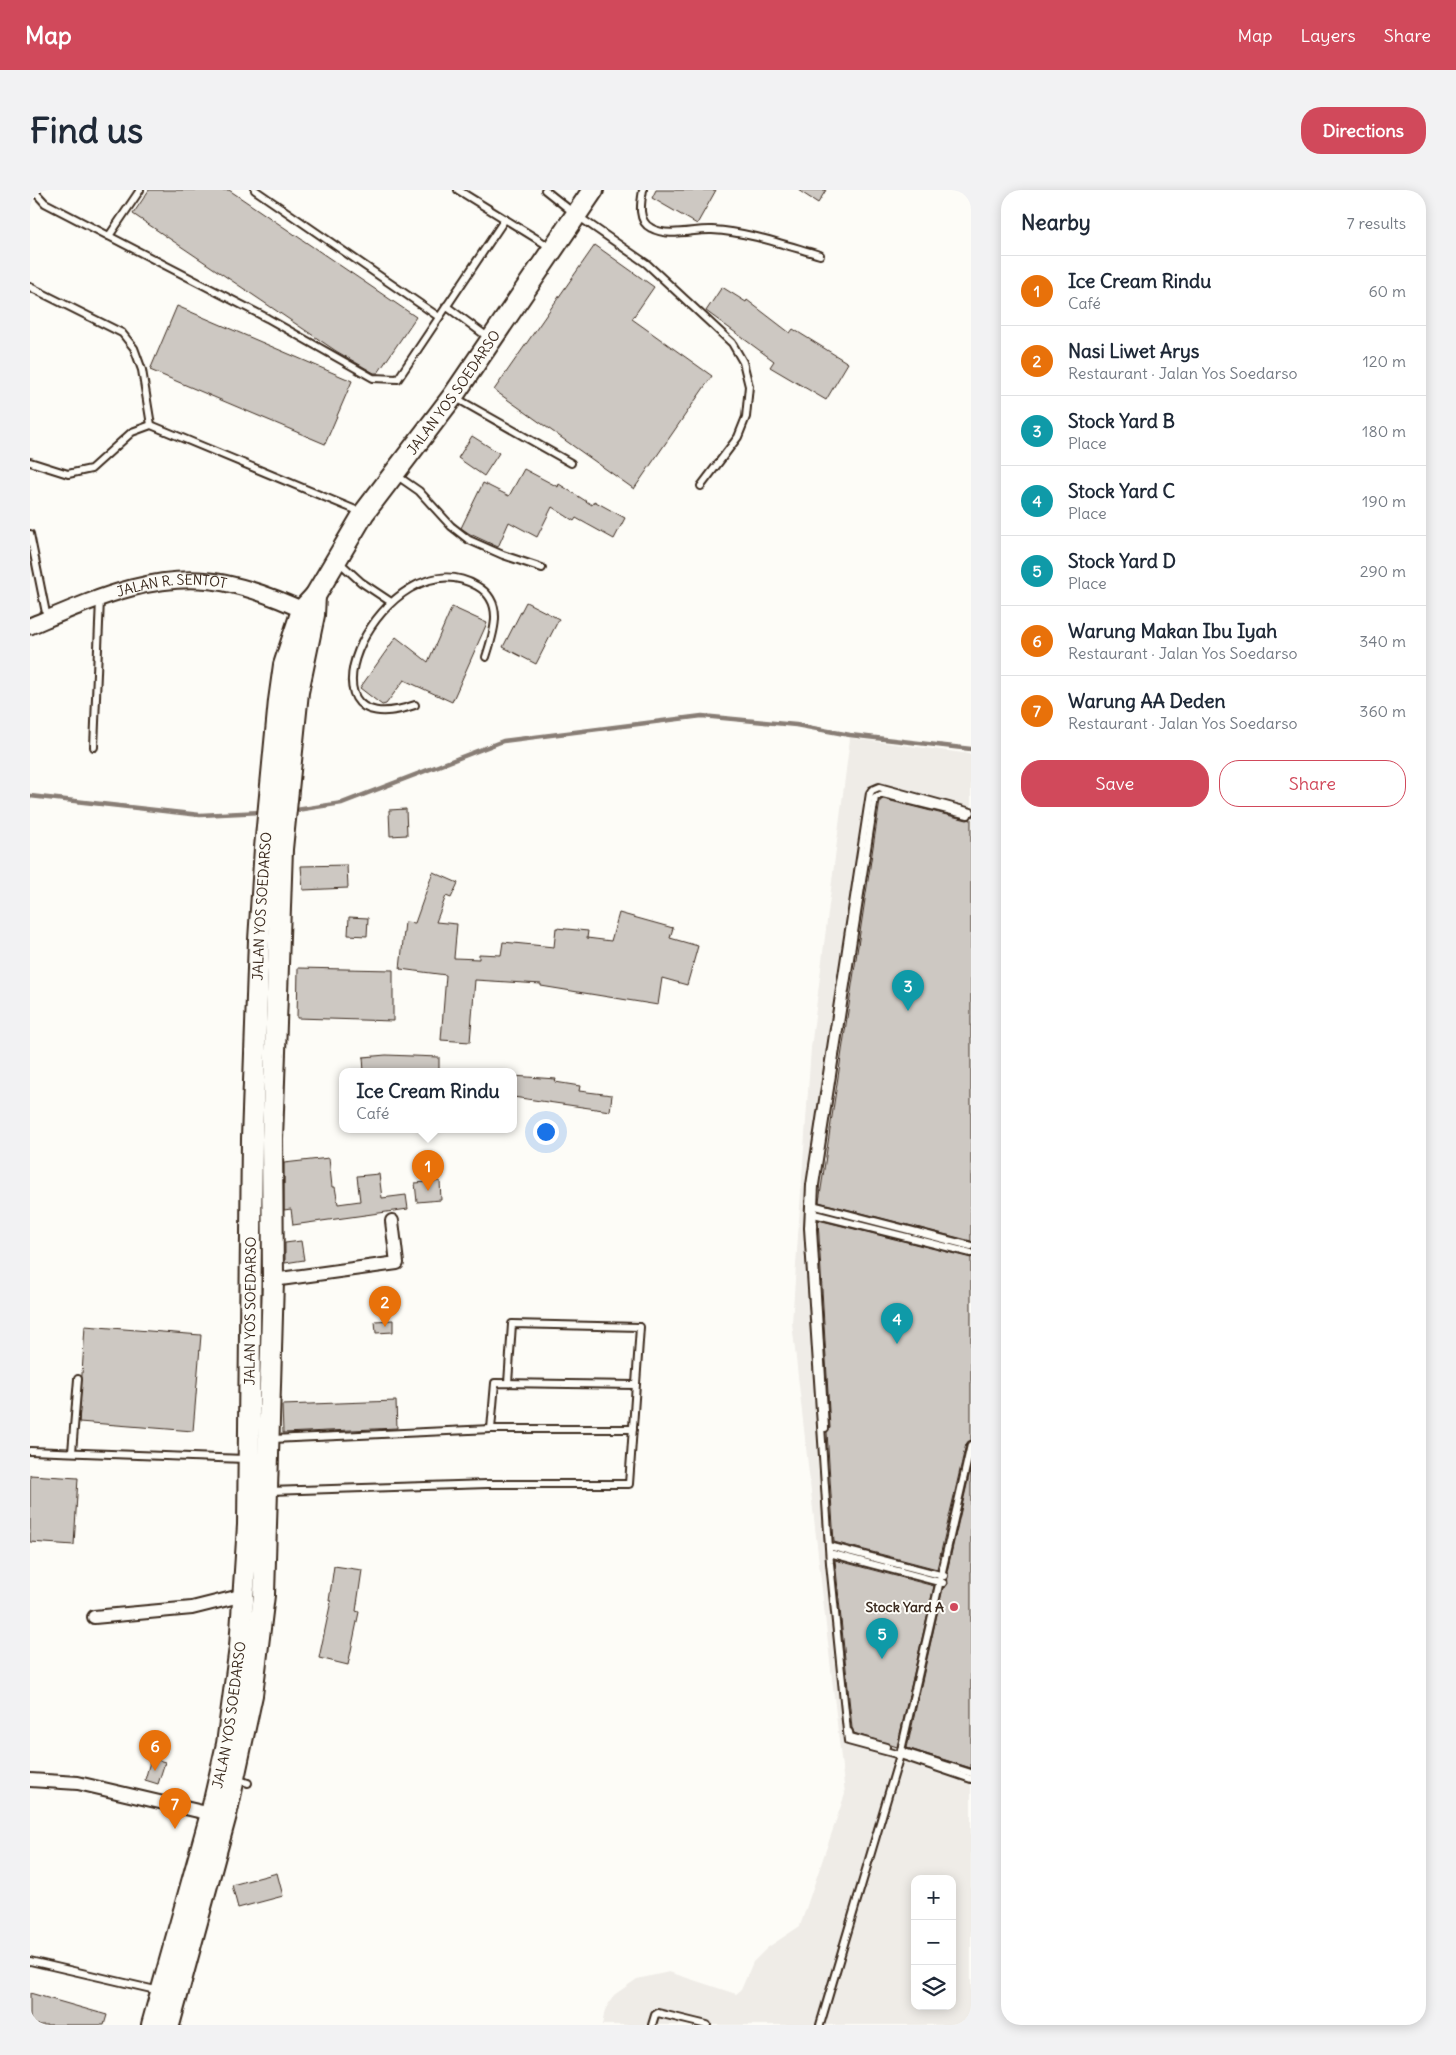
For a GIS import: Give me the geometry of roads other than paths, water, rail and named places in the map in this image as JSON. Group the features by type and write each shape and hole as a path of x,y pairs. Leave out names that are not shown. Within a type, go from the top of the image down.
{"highway":[{"name":"JALAN YOS SOEDARSO","path":"169,2025 170,1993 201,1880 235,1694 244,1595 258,1492 249,1460 259,1439 273,1280 262,1139 259,940 273,848 282,765 278,701 284,665 310,607 364,513 453,396 593,190"},
{"name":"JALAN YOS SOEDARSO","path":"201,1880 241,1780 264,1596 258,1492 259,1439 252,1283 262,1139 281,1035 273,848"},
{"path":"252,1283 273,1280"},
{"name":"JALAN YOS SOEDARSO","path":"152,2025 170,1993"}],"street":[{"name":"JALAN R. SENTOT","path":"30,626 100,598 148,585 200,581 223,583 310,607"},
{"path":"273,1280 397,1263 392,1220"},
{"path":"94,1617 192,1608 244,1595"},
{"path":"30,1780 78,1783 212,1814"}],"lane":[{"path":"33,190 45,203 267,318 373,378 398,379 505,219"},
{"path":"109,236 140,190"},
{"path":"254,190 439,317"},
{"path":"458,190 552,248"},
{"path":"545,190 575,214 647,264 732,343 743,362 749,386 746,417 738,437 701,486"},
{"path":"643,190 640,208 642,220 650,228 675,232 711,230 754,236 820,256"},
{"path":"30,287 122,333 134,348 142,370 151,425"},
{"path":"446,306 491,339"},
{"path":"453,396 571,463"},
{"path":"30,462 68,474 91,470 132,432 151,425 364,513"},
{"path":"394,473 419,491 451,526 469,540 542,568"},
{"path":"30,534 47,619"},
{"path":"336,560 361,582 390,602"},
{"path":"415,705 396,712 381,712 361,704 352,688 352,671 358,650 390,602 423,582 431,580 456,580 478,586 490,596 496,611 495,628 486,657"},
{"path":"94,747 100,598"},
{"path":"971,812 879,787 872,790 870,794 810,1185 814,1214 831,1546 850,1737 971,1779"},
{"path":"971,816 883,794 875,797 808,1228 831,1546 848,1741 971,1773"},
{"path":"812,1205 971,1246"},
{"path":"814,1214 971,1253"},
{"path":"258,1492 488,1484 629,1484 640,1327 512,1324 508,1383"},
{"path":"72,1452 78,1379"},
{"path":"491,1429 495,1383 635,1385"},
{"path":"259,1439 491,1429 633,1429"},
{"path":"821,2025 902,1754 971,1445"},
{"path":"30,1451 249,1460"},
{"path":"942,1579 971,1460"},
{"path":"831,1546 942,1579"},
{"path":"833,1554 942,1579"},
{"path":"30,1961 170,1993"},
{"path":"654,2025 655,2015 658,2013 707,2025"},
{"path":"654,2025 657,2017 660,2016 697,2025"}],"waterway":[{"path":"290,811 342,803 503,741 702,716 796,725 850,735 971,749"},
{"path":"30,796 200,815 262,812"}],"place":[{"name":"Stock Yard B","path":"908,1011"},
{"name":"Ice Cream Rindu","path":"428,1191"},
{"name":"Nasi Liwet Arys","path":"385,1327"},
{"name":"Stock Yard C","path":"897,1344"},
{"name":"Stock Yard A","path":"954,1607"},
{"name":"Stock Yard D","path":"882,1659"},
{"name":"Warung Makan Ibu Iyah","path":"155,1771"},
{"name":"Warung AA Deden","path":"175,1829"}]}
